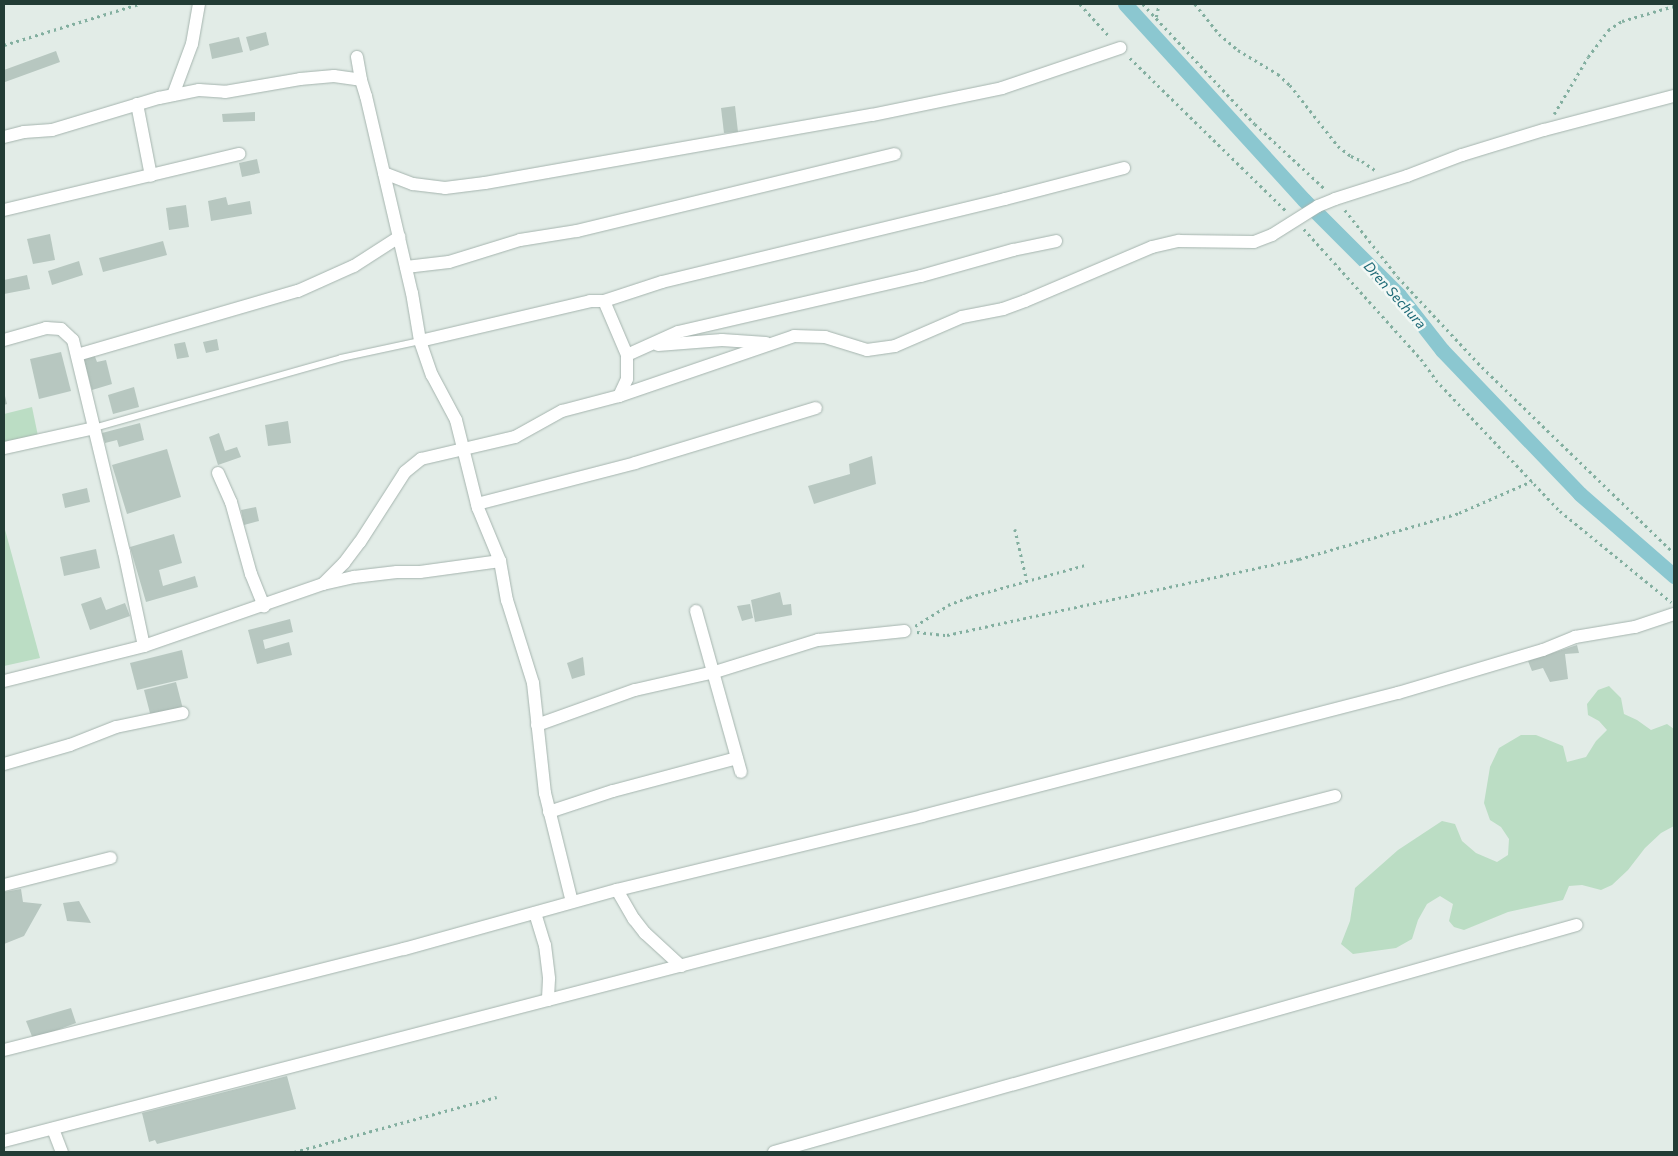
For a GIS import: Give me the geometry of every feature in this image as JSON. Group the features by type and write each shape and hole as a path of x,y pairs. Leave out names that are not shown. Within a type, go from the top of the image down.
{"street":[{"path":"173,95 192,44 199,4"},
{"path":"384,173 413,184 445,188 485,183 872,115 1002,88 1120,48"},
{"path":"357,57 406,268 420,341 432,375 456,420 477,504 500,560 507,600 533,683 545,793 572,902"},
{"path":"4,137 24,132 52,130 138,104 199,90 225,92 300,79 334,76 361,80"},
{"path":"323,584 344,563 360,542 405,472 421,459 515,437 562,411 619,396 794,336 825,337 867,350 894,346 962,317 1025,301 1152,247 1179,241 1254,242 1272,235 1318,206 1335,199 1387,183 1462,155 1544,130 1674,96"},
{"path":"138,104 151,176"},
{"path":"4,210 239,154"},
{"path":"406,268 449,262 520,240 577,231 895,154"},
{"path":"420,341 590,301 604,301 671,280 1005,200 1124,168"},
{"path":"77,355 298,291 354,266 399,237"},
{"path":"628,355 678,332 921,276 1013,250 1056,241"},
{"path":"604,301 628,355 627,378 619,396"},
{"path":"4,340 46,328 61,329 73,340 144,646"},
{"path":"648,346 722,340 772,344"},
{"path":"477,504 635,463 816,408"},
{"path":"4,448 94,428"},
{"path":"218,473 231,502 251,574 264,606"},
{"path":"4,681 144,646 323,584 389,573 420,572 500,560"},
{"path":"696,611 715,672 741,772"},
{"path":"4,1050 395,952 617,890 922,816 1398,692 1543,650 1575,637 1635,627 1674,614"},
{"path":"537,724 635,690 715,672 818,640 904,631"},
{"path":"4,764 70,745 116,727 183,714"},
{"path":"550,812 613,791 737,758"},
{"path":"4,1141 1335,796"},
{"path":"4,885 111,858"},
{"path":"617,890 639,926 681,966"},
{"path":"535,913 545,945 549,979 548,1000"},
{"path":"774,1152 1576,925"},
{"path":"53,1128 62,1152"}],"lane":[{"path":"94,428 341,358 420,341"}],"path":[{"path":"4,45 139,4"},
{"path":"1080,4 1120,48 1296,219 1421,359 1436,380 1560,512 1674,605"},
{"path":"1143,4 1255,124 1335,199 1398,277 1482,367 1674,553"},
{"path":"1156,17 1159,4"},
{"path":"1195,4 1219,34 1290,85 1338,146 1351,156 1371,166 1387,183"},
{"path":"1544,130 1588,57 1608,30 1622,21 1674,6"},
{"path":"904,631 947,635 1298,559 1459,513 1532,481"},
{"path":"1015,529 1027,580"},
{"path":"904,631 925,622 948,605 970,596 1085,565"},
{"path":"294,1152 497,1098"}],"green space":[{"path":"32,407 38,436 4,444 4,414"},
{"path":"4,526 40,658 4,666"},
{"path":"1609,686 1621,698 1624,714 1651,730 1667,724 1674,729 1674,826 1661,833 1645,848 1628,870 1612,885 1601,890 1582,885 1569,886 1563,900 1508,912 1464,930 1454,927 1449,921 1453,904 1440,896 1427,904 1418,920 1412,939 1396,948 1353,954 1341,944 1350,921 1355,888 1398,850 1442,821 1455,824 1462,841 1476,853 1497,862 1508,855 1509,839 1501,827 1490,820 1484,803 1490,767 1499,748 1521,735 1536,735 1563,746 1567,762 1586,757 1596,741 1607,730 1599,721 1588,715 1587,704 1598,690"}],"building":[{"path":"266,32 269,45 250,51 246,37"},
{"path":"239,37 243,52 212,59 209,44"},
{"path":"56,51 60,62 5,82 4,70"},
{"path":"735,106 738,132 724,133 721,108"},
{"path":"255,112 255,121 223,122 222,114"},
{"path":"257,159 260,173 242,177 239,163"},
{"path":"226,197 228,205 250,201 252,214 211,221 208,201"},
{"path":"186,205 189,227 169,230 166,208"},
{"path":"50,234 55,260 33,264 27,239"},
{"path":"163,241 167,255 103,272 99,258"},
{"path":"79,261 83,275 52,285 48,271"},
{"path":"27,275 30,289 4,294 4,280"},
{"path":"217,339 219,350 206,353 203,342"},
{"path":"185,342 189,357 177,359 174,344"},
{"path":"61,352 71,391 39,399 30,359"},
{"path":"94,354 97,362 106,360 112,384 92,390 83,357"},
{"path":"134,387 139,407 113,414 108,395"},
{"path":"4,392 7,404 4,405"},
{"path":"288,421 291,443 268,446 265,425"},
{"path":"140,423 144,440 119,447 117,440 105,443 102,433"},
{"path":"219,433 225,451 237,447 241,457 218,465 209,437"},
{"path":"167,449 181,497 127,514 112,465"},
{"path":"872,456 876,484 814,504 808,486 850,474 849,464"},
{"path":"87,488 90,502 65,508 62,494"},
{"path":"256,507 259,521 244,525 241,510"},
{"path":"174,534 182,563 159,570 163,586 195,576 198,587 146,602 130,547"},
{"path":"96,549 100,568 64,576 60,557"},
{"path":"780,592 783,605 791,604 792,615 755,622 751,600"},
{"path":"101,597 106,610 125,603 130,616 90,630 81,604"},
{"path":"750,604 753,618 742,621 737,606"},
{"path":"290,619 293,632 263,640 265,649 289,642 292,655 257,664 248,630"},
{"path":"1577,645 1579,653 1565,654 1568,679 1550,682 1543,668 1532,671 1528,661"},
{"path":"182,650 188,678 137,690 130,663"},
{"path":"583,657 585,675 572,679 567,663"},
{"path":"176,682 183,709 151,717 144,690"},
{"path":"21,889 23,902 42,904 24,936 4,944 4,892"},
{"path":"79,901 91,923 67,921 63,903"},
{"path":"71,1008 76,1023 33,1039 26,1021"},
{"path":"287,1076 296,1109 157,1144 155,1140 149,1142 142,1113"}],"waterway":[{"name":"Dren Sechura","path":"1125,4 1304,200 1399,295 1442,350 1580,494 1674,576"}]}
